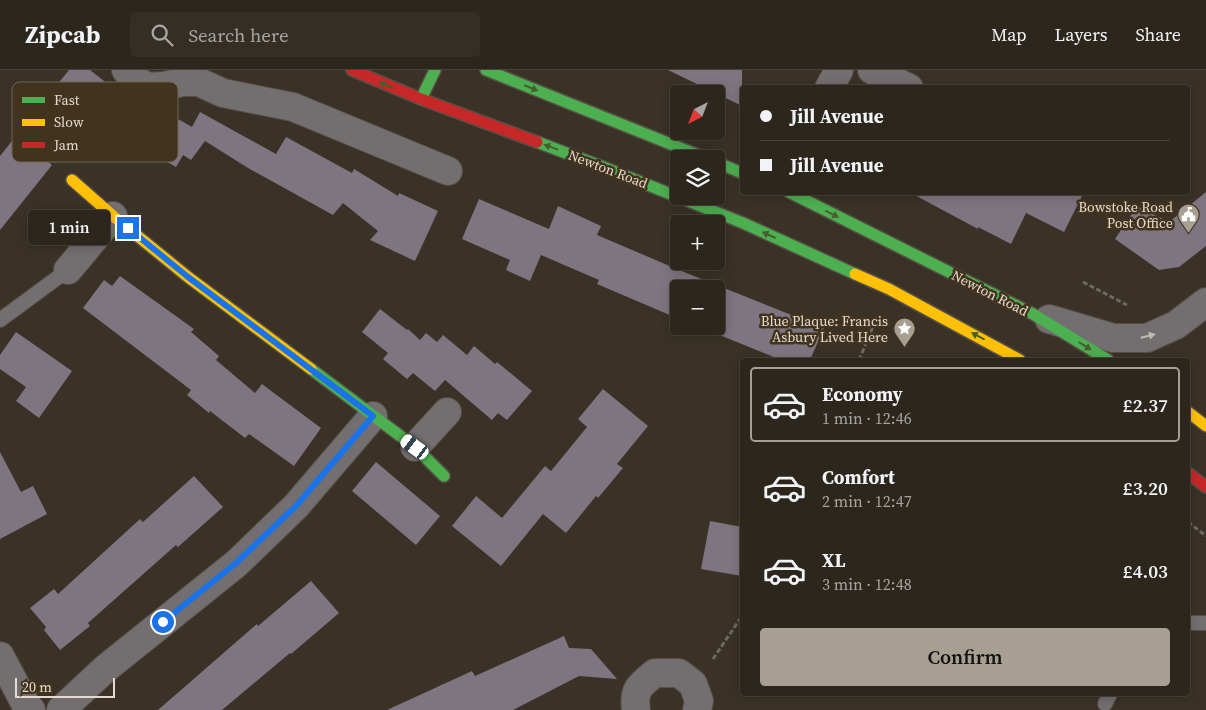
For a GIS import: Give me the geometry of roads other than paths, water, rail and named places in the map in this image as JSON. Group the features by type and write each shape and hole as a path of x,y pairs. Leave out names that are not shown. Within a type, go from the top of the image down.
{"main road":[{"name":"Newton Road","path":"352,70 420,99 603,166 743,223 889,289 1016,358"},
{"path":"420,99 435,70"},
{"path":"486,70 686,150"},
{"path":"725,165 740,171"},
{"path":"72,180 112,216 188,277 415,447 444,476"},
{"name":"Newton Road","path":"795,195 1033,314 1105,358"},
{"path":"1190,414 1206,426"},
{"path":"1190,475 1206,487"}],"street":[{"path":"126,70 139,82"},
{"path":"831,85 839,70"},
{"path":"872,70 903,85"},
{"path":"178,83 199,82 223,93 293,107 448,171"},
{"path":"68,270 112,216"},
{"path":"1033,314 1113,338 1147,338 1176,325 1206,302"},
{"path":"415,447 447,412"},
{"path":"61,710 105,669 236,563 296,506 373,416"},
{"path":"0,656 26,705 31,710"},
{"path":"636,710 634,700 639,686 655,673 679,673 695,697"}],"lane":[{"path":"0,320 68,270"},
{"path":"1190,623 1206,623"}],"place":[{"name":"Bowstoke Road Post Office","path":"1189,234"},
{"name":"Blue Plaque: Francis Asbury Lived Here","path":"904,348"}]}
